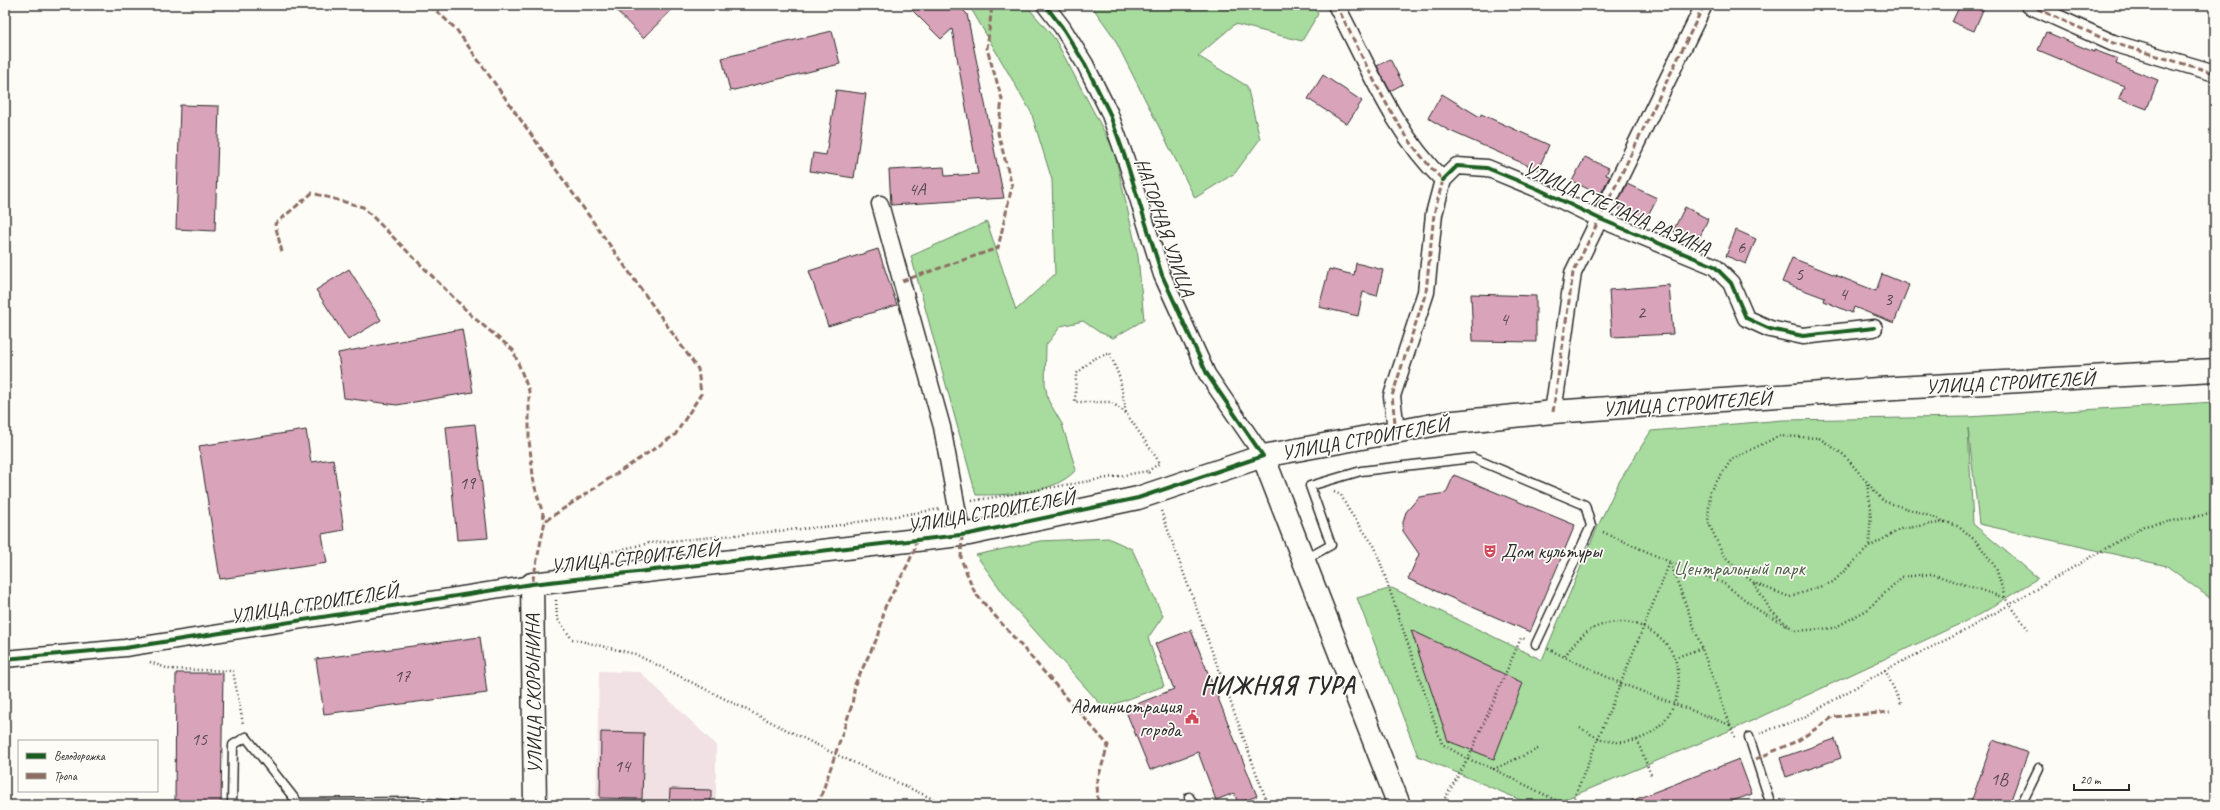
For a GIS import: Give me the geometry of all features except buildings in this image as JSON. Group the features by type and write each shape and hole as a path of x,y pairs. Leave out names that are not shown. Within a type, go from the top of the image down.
{"main road":[{"name":"УЛИЦА СТРОИТЕЛЕЙ","path":"532,584 962,535 1138,498 1263,456 1396,431 1444,424 1553,412 1878,389 2215,370"},
{"path":"1263,456 1399,805"},
{"name":"УЛИЦА СКОРЫНИНА","path":"532,584 535,805"}],"street":[{"name":"НАГОРНАЯ УЛИЦА","path":"1044,5 1062,27 1085,64 1109,112 1126,160 1162,275 1208,374 1263,456"},
{"path":"1336,5 1384,101 1425,163 1443,180 1434,214 1426,292 1392,396 1396,431"},
{"path":"1553,412 1573,273 1704,5"},
{"path":"2029,5 2113,43 2215,73"},
{"name":"УЛИЦА СТЕПАНА РАЗИНА","path":"1443,180 1457,166 1487,168 1538,189 1600,219 1714,266 1730,284 1746,318 1770,329 1803,336 1874,328"},
{"path":"880,204 942,427 962,535"},
{"name":"УЛИЦА СТРОИТЕЛЕЙ","path":"5,659 125,648 532,584"}],"lane":[{"path":"1303,561 1331,545 1310,486 1361,471 1473,458 1585,505 1591,526 1536,644"},
{"path":"232,805 233,745 246,737 297,804 451,805"},
{"path":"1749,737 1771,805"},
{"path":"2021,805 2039,768"},
{"path":"1189,797 1194,805"}],"path":[{"path":"597,555 649,543 833,526 1148,472 1160,464 1126,413 1111,402 1075,402 1076,374 1093,359 1110,353 1120,379 1126,413"},
{"path":"1795,631 1772,612 1754,583 1724,556 1708,522 1710,491 1732,459 1779,436 1819,438 1844,455 1883,501 1960,527 1977,542 1996,568 2005,598 2028,629"},
{"path":"1148,472 1268,805"},
{"path":"1867,483 1871,509 1869,547"},
{"path":"1313,485 1341,495 1348,509 1374,547 1442,744 1468,759 1494,769 1565,805"},
{"path":"1749,737 1803,718 1885,670 1966,630 2144,526 2215,513"},
{"path":"1754,583 1790,597 1833,582 1869,547 1901,529 1945,522"},
{"path":"1591,526 1670,562 1723,583 1760,611 1795,631 1834,628 1868,610 1902,577 1932,574 2005,598"},
{"path":"1571,805 1670,562"},
{"path":"1670,562 1737,742"},
{"path":"554,581 557,618 572,639 635,654 833,753 946,805"},
{"path":"1564,656 1576,640 1592,628 1610,622 1630,622 1643,627 1664,641 1674,658 1679,677 1677,697 1669,716 1655,730 1637,740 1617,742 1598,738 1580,728"},
{"path":"1441,805 1468,759 1521,638 1564,656 1620,683 1730,725"},
{"path":"1674,658 1702,648"},
{"path":"149,662 169,669 233,671 246,737"},
{"path":"1885,670 1902,706"},
{"path":"1637,740 1651,775"},
{"path":"1494,769 1538,749"}],"shaded area":[{"path":"599,671 640,672 716,745 716,805 596,805"}],"green space":[{"path":"966,5 1026,5 1055,39 1114,150 1138,256 1144,320 1113,338 1099,332 1083,321 1061,326 1046,345 1045,384 1048,400 1062,424 1076,470 1066,478 1043,489 1016,494 976,495 911,256 987,222 1016,310 1055,274 1052,180 1031,112 973,12"},
{"path":"1091,5 1312,5 1318,14 1302,41 1235,24 1198,56 1247,86 1260,139 1235,173 1195,198 1113,36"},
{"name":"Центральный парк","path":"2215,402 2215,602 2167,566 1979,524 1968,428 1973,524 2038,578 1981,614 1743,725 1551,805 1532,805 1418,756 1357,598 1392,588 1542,660 1597,528 1619,482 1651,431 1783,420 1967,417"},
{"path":"1108,538 1132,549 1163,616 1148,638 1164,686 1104,708 1011,604 976,555 1040,541"}],"marked path":[{"path":"430,5 456,29 698,369 701,394 675,435 545,521 532,584"},
{"path":"902,281 998,248 1012,186 998,133 1002,99 987,49 992,5"},
{"path":"1336,5 1383,97 1396,119 1425,161 1443,180"},
{"path":"1553,412 1573,273 1704,5"},
{"path":"2029,5 2113,43 2215,73"},
{"path":"1396,431 1392,396 1426,292 1434,214 1443,180"},
{"path":"282,252 275,224 312,193 363,207 473,317 513,350 529,391 529,440 534,484 545,521"},
{"path":"962,535 961,559 975,593 1108,745 1097,782 1098,805"},
{"path":"818,805 852,705 855,684 879,634 885,607 914,551 916,540"},
{"path":"1756,759 1799,740 1833,717 1890,712"}],"cycle path":[{"path":"5,659 125,648 532,584 969,534 1138,498 1263,456 1207,374 1162,275 1126,160 1109,112 1085,64 1062,27 1045,5"},
{"path":"1443,180 1457,166 1487,168 1538,189 1600,219 1714,266 1731,283 1746,318 1770,329 1803,336 1874,328"}],"place":[{"name":"Дом культуры","path":"1490,551"},
{"name":"Администрация города","path":"1192,717"}],"district":[{"name":"НИЖНЯЯ ТУРА","path":"1278,685"}]}
